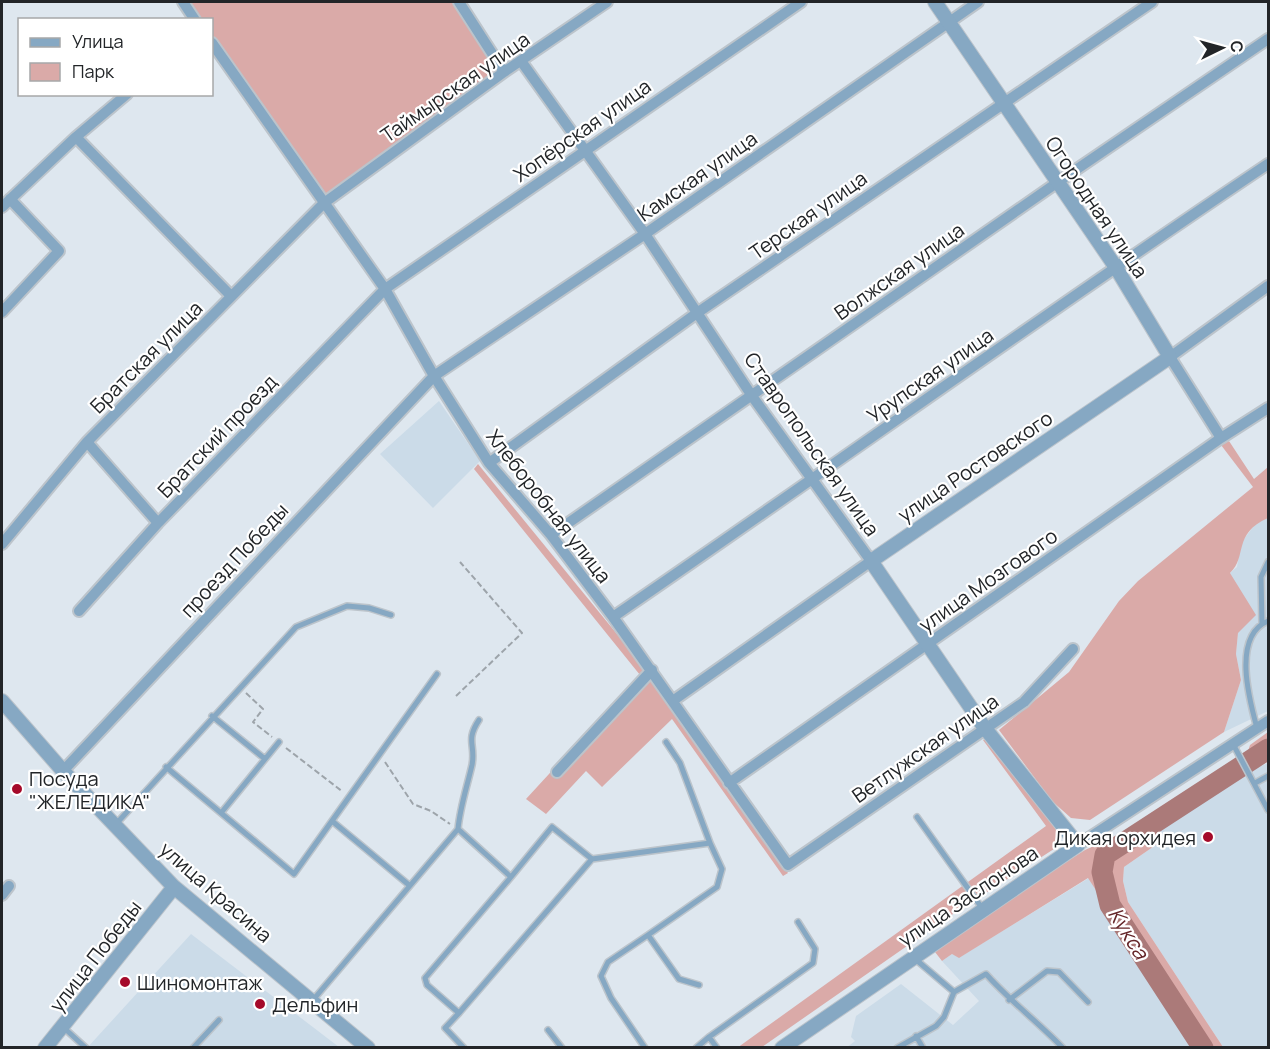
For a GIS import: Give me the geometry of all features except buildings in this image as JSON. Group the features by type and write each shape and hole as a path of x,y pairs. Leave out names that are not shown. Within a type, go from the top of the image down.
{"street":[{"path":"183,2 194,18"},
{"path":"459,2 504,72"},
{"name":"Таймырская улица","path":"324,203 504,72 607,2"},
{"name":"Хопёрская улица","path":"385,289 583,150 801,2"},
{"name":"Огородная улица","path":"936,2 1115,266 1221,438"},
{"name":"Камская улица","path":"434,376 645,234 978,2"},
{"name":"Терская улица","path":"489,463 697,313 1152,2"},
{"name":"Волжская улица","path":"551,535 1058,182 1269,39"},
{"name":"Хлеборобная улица","path":"213,44 385,289 434,376 489,463 551,535 613,616 788,865"},
{"name":"Ставропольская улица","path":"521,61 645,234 752,396 814,479 984,727 1078,845"},
{"path":"2,207 76,136 125,96"},
{"path":"76,136 231,296"},
{"name":"Урупская улица","path":"613,616 814,479 1115,266 1269,164"},
{"path":"2,312 59,251 10,199"},
{"name":"Братская улица","path":"2,544 87,442 324,203"},
{"name":"улица Ростовского","path":"674,700 1269,286"},
{"name":"Братский проезд","path":"79,611 158,523 385,289"},
{"name":"проезд Победы","path":"63,771 434,376"},
{"name":"улица Мозгового","path":"729,783 1221,438 1269,408"},
{"path":"87,442 158,523"},
{"name":"Ветлужская улица","path":"788,865 984,727 1024,702 1073,649"},
{"path":"557,772 652,670"},
{"name":"улица Красина","path":"2,700 63,771 174,887 368,1047"},
{"name":"улица Заслонова","path":"782,1047 1078,845 1269,721"},
{"name":"улица Победы","path":"45,1047 174,887"}],"lane":[{"path":"1257,729 1250,703 1246,654 1248,640 1265,622 1261,577 1269,562"},
{"path":"115,825 212,716 296,627 346,606 369,608 391,615"},
{"path":"166,767 294,874 437,674"},
{"path":"212,716 265,759"},
{"path":"313,1000 458,829 460,804 473,762 471,733 479,720"},
{"path":"221,813 279,742"},
{"path":"645,1047 611,998 601,976 608,963 717,886 722,869 680,763 666,742"},
{"path":"1233,744 1269,810"},
{"path":"1255,783 1269,776"},
{"path":"916,817 983,910"},
{"path":"332,821 409,885"},
{"path":"459,1013 427,985 425,978 552,827 592,859"},
{"path":"458,829 511,877"},
{"path":"464,1047 445,1028 592,859 710,843"},
{"path":"696,1047 813,963 814,949 798,922"},
{"path":"648,935 679,979 699,985"},
{"path":"913,957 954,992"},
{"path":"1009,1000 1047,970 1059,972 1088,1002"},
{"path":"897,1047 936,1026 944,1017 954,992 986,974 1009,1000 1033,1016 1063,1047"},
{"path":"193,1047 219,1020"},
{"path":"63,1027 86,1047"},
{"path":"548,1030 562,1047"},
{"path":"916,1036 923,1047"},
{"path":"709,1037 717,1047"}],"path":[{"path":"456,696 522,633 460,562"},
{"path":"380,754 413,804 431,811 458,829"}],"shaded area":[{"path":"439,401 480,461 433,508 380,454"},
{"path":"1268,518 1268,711 1224,732 1241,680 1236,654 1238,633 1230,573 1237,567 1241,543 1256,523"},
{"path":"1268,763 1268,1047 1223,1047 1128,902 1123,881 1124,867 1160,842 1153,830 1240,775"},
{"path":"1089,878 1198,1047 846,1048 855,1041 851,1037 856,1016 901,984 953,1025 979,1001 942,961 952,954 960,957"},
{"path":"191,934 339,1047 87,1048"}],"green space":[{"path":"187,2 456,2 499,69 325,197 213,38 213,18 199,18"},
{"path":"1229,441 1254,479 1268,467 1268,518 1249,531 1230,573 1256,615 1238,633 1236,654 1241,680 1224,732 1090,820 1071,818 1052,801 999,730 1069,672 1119,601 1138,581 1253,487 1221,445"},
{"path":"478,464 657,683 788,873 783,876 672,719 602,787 586,771 546,814 526,799 640,675 474,469"},
{"path":"1268,732 1268,744 1249,758 1247,754 1250,745"},
{"path":"989,737 1055,827 1059,840 1057,847 953,914 762,1047 737,1048 1046,826 983,740"},
{"path":"1148,821 1104,851 1098,861 1103,901 1088,878 959,958 952,954 942,961 935,952 945,940 1085,850"},
{"path":"1153,830 1160,842 1124,867 1123,881 1128,902 1223,1047 1209,1047 1117,905 1108,878 1108,863 1121,849"}],"waterway":[{"name":"Кукса","path":"1203,1048 1110,905 1102,872 1105,855 1268,749"}],"place":[{"name":"Посуда \"ЖЕЛЕДИКА\"","path":"17,789"},
{"name":"Дикая орхидея","path":"1208,837"},
{"name":"Шиномонтаж","path":"125,982"},
{"name":"Дельфин","path":"260,1004"}]}
